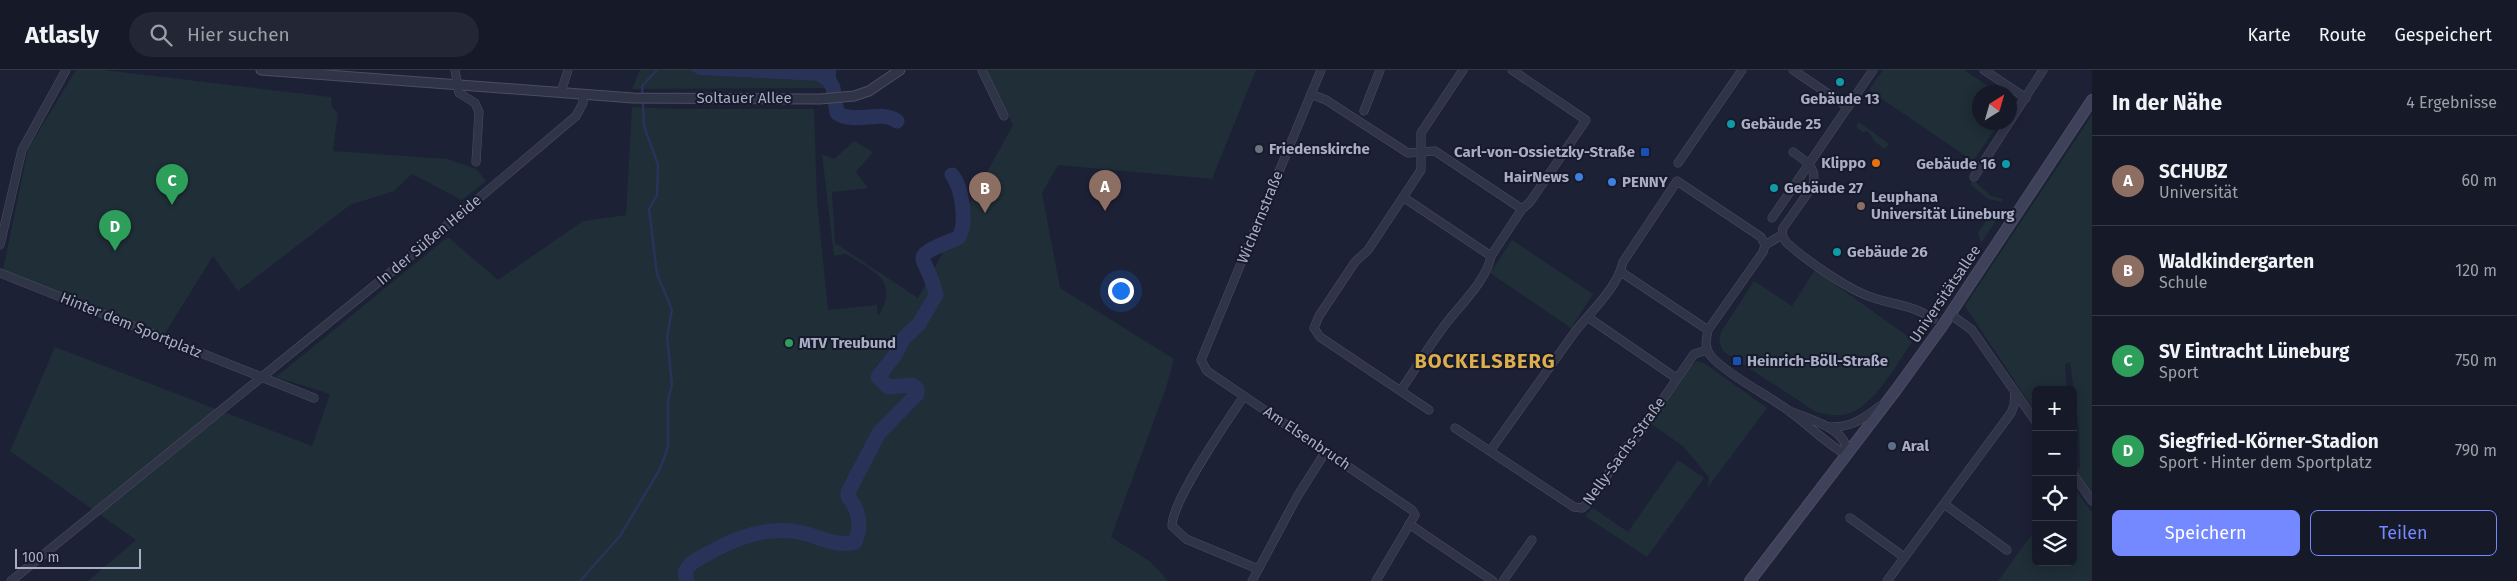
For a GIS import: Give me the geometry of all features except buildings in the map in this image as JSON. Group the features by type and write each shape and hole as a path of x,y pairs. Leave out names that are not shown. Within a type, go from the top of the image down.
{"main road":[{"name":"Universitätsallee","path":"1750,581 1887,403 1950,314 2092,100"}],"street":[{"path":"0,245 22,150 66,70"},
{"path":"261,70 583,94"},
{"path":"454,70 459,93 475,103 479,112 476,162"},
{"path":"561,92 568,70"},
{"name":"Soltauer Allee","path":"583,94 634,98 839,98 870,91 900,70"},
{"path":"982,70 1004,116"},
{"name":"Wichernstraße","path":"1202,366 1201,360 1210,336 1321,70"},
{"path":"1364,111 1380,70"},
{"path":"1429,410 1320,338 1314,328 1319,316 1355,262 1368,250 1421,170 1421,133 1463,70"},
{"path":"1401,390 1489,265 1490,256 1522,209 1530,202 1586,120 1512,70"},
{"path":"1678,163 1742,70"},
{"path":"1793,70 1848,107"},
{"path":"1772,218 1873,70"},
{"path":"1984,70 2026,98"},
{"path":"1974,177 2043,70"},
{"name":"In der Süßen Heide","path":"11,581 262,377 576,116 583,104 583,94"},
{"path":"1311,94 1326,100 1408,153 1435,151 1522,209"},
{"path":"1793,152 1810,164 1815,179 1812,187 1783,228 1782,235 1791,247 1870,297 1908,306 1933,319"},
{"path":"1490,451 1574,333 1589,318 1621,272 1622,262 1677,181 1761,237 1765,246"},
{"path":"1403,197 1490,256"},
{"path":"0,202 9,203"},
{"path":"1782,235 1765,246 1763,252 1708,330 1706,342 1707,350 1717,362 1790,411 1837,450 1847,455 1848,446 1845,440 1827,427 1790,411"},
{"path":"1621,272 1708,330"},
{"name":"Hinter dem Sportplatz","path":"0,273 262,377"},
{"path":"1950,314 1972,330 2032,416"},
{"path":"1589,318 1676,378"},
{"name":"Nelly-Sachs-Straße","path":"1455,428 1574,507 1582,508 1589,502 1627,446 1636,438 1694,354 1707,350"},
{"name":"Am Elsenbruch","path":"1202,366 1412,510 1415,515 1409,524"},
{"path":"262,377 314,398"},
{"path":"1887,581 2010,413 2014,405 2015,392"},
{"path":"1244,396 1211,446 1177,507 1172,526 1186,539 1258,569"},
{"name":"Universitätsallee","path":"1827,427 1850,426 1861,421 1887,403"},
{"path":"1252,581 1297,496 1326,451"},
{"path":"2074,476 2092,501"},
{"path":"1944,504 2007,550"},
{"path":"1850,518 1904,557"},
{"path":"1376,581 1409,524 1493,581"},
{"path":"1503,581 1532,540"}],"shaded area":[{"path":"76,70 103,70 331,97 332,107 338,113 333,151 447,159 476,169 486,181 462,200 412,174 394,191 350,205 238,291 213,256 164,335 3,270 28,149"},
{"path":"640,70 690,70 698,75 818,81 826,88 632,89"},
{"path":"987,70 1256,70 1212,179 1058,165 1042,193 1060,288 1174,359 1166,388 1111,537 1151,562 1168,581 88,581 136,540 10,451 55,347 312,446 330,394 276,377 448,237 498,280 583,221 626,215 632,107 677,109 814,109 817,200 828,310 877,305 878,316 884,304 886,294 885,285 881,278 846,254 834,256 822,154 834,159 854,141 873,152 856,172 868,188 832,192 835,243 918,298 1013,125"},
{"path":"1883,70 1964,70 1986,85 1972,85 1972,130 1994,130 1973,161 1869,90"},
{"path":"2092,115 2092,494 2077,472 2080,467 2077,386 2073,386 2070,362 2065,365 2067,386 2032,386 2032,407 1965,306"},
{"path":"1859,122 1889,144 1885,149 1875,142 1868,131 1863,132 1856,127"},
{"path":"1973,180 1991,196 2003,199 2002,202 1988,199 1970,184"},
{"path":"1995,212 2000,215 1981,243 1978,233 1992,213"},
{"path":"1512,240 1593,294 1571,328 1490,273"},
{"path":"1815,270 1913,340 1885,383 1867,403 1857,410 1843,415 1816,412 1723,351 1719,341 1721,332 1754,281 1792,306"},
{"path":"1697,361 1704,363 1767,408 1708,487 1709,477 1684,447 1650,423 1691,365"},
{"path":"1678,460 1704,478 1647,557 1585,516 1593,508 1628,532"},
{"path":"2077,492 2092,512 2092,581 1998,581 2032,534 2032,566 2077,566"}],"water":[{"path":"690,70 836,70 836,87 826,88 817,81 698,75"}],"waterway":[{"path":"580,581 620,536 660,469 668,447 668,401 672,384 667,337 672,310 657,274 649,209 657,195 658,165 644,126 642,86 657,70"},
{"path":"824,70 833,88 837,113 852,118 883,116 897,121"},
{"path":"687,581 685,573 696,560 733,541 767,531 791,531 835,542 855,542 859,524 857,512 848,497 848,492 879,433 917,394 917,389 912,385 888,387 878,377 895,355 904,338 919,324 936,295 923,259 924,254 958,238 961,232 963,224 961,197 959,188 952,175"}],"place":[{"name":"Gebäude 13","path":"1840,82"},
{"name":"Gebäude 25","path":"1731,124"},
{"name":"Friedenskirche","path":"1259,149"},
{"name":"Carl-von-Ossietzky-Straße","path":"1645,152"},
{"name":"Klippo","path":"1876,163"},
{"name":"Gebäude 16","path":"2006,164"},
{"name":"HairNews","path":"1579,177"},
{"name":"PENNY","path":"1612,182"},
{"name":"Gebäude 27","path":"1774,188"},
{"name":"SV Eintracht Lüneburg","path":"172,205"},
{"name":"Leuphana Universität Lüneburg","path":"1861,206"},
{"name":"SCHUBZ","path":"1105,211"},
{"name":"Waldkindergarten","path":"985,213"},
{"name":"Siegfried-Körner-Stadion","path":"115,251"},
{"name":"Gebäude 26","path":"1837,252"},
{"name":"MTV Treubund","path":"789,343"},
{"name":"Heinrich-Böll-Straße","path":"1737,361"},
{"name":"Aral","path":"1892,446"}],"district":[{"name":"BOCKELSBERG","path":"1485,361"}]}
